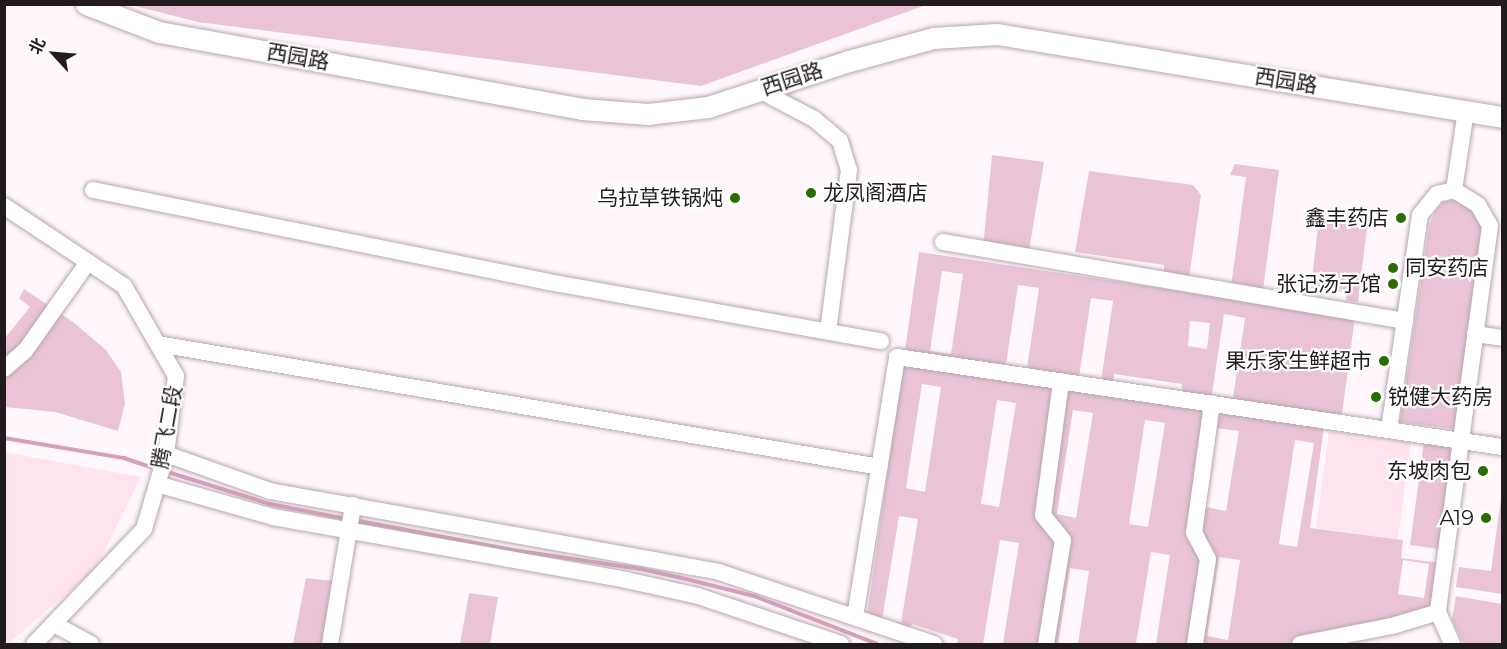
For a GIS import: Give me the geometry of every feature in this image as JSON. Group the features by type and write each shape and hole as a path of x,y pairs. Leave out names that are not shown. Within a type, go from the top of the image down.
{"main road":[{"name":"西园路","path":"86,4 159,32 582,109 648,114 708,107 933,38 997,34 1503,117"}],"street":[{"path":"759,90 814,119 840,141 849,170 828,332"},
{"path":"1454,190 1466,111"},
{"path":"93,190 560,284 881,341"},
{"path":"1389,430 1420,215 1437,194 1454,190 1478,204 1490,226 1438,612 1452,645"},
{"name":"腾飞二段","path":"4,206 124,286 176,376 165,454 144,529 34,645"},
{"path":"943,242 1405,321"},
{"path":"4,369 25,351 88,262"},
{"path":"1475,334 1503,338"},
{"path":"158,344 880,467"},
{"path":"855,617 897,357 1503,447"},
{"path":"1046,645 1063,540 1043,514 1061,381"},
{"path":"1194,645 1208,559 1194,533 1212,403"},
{"path":"165,454 278,492 719,572 934,645"},
{"path":"212,500 219,473"},
{"path":"157,484 273,517 626,580 687,594 841,645"},
{"path":"273,517 278,492"},
{"path":"330,645 353,505"},
{"path":"1300,645 1392,626 1438,612"},
{"path":"54,624 91,645"}],"shaded area":[{"path":"131,5 926,5 701,86 198,22"},
{"path":"992,155 1044,162 1028,256 983,248"},
{"path":"1235,164 1279,170 1263,290 1231,286 1246,177 1230,175"},
{"path":"1089,171 1193,185 1201,195 1189,278 1164,275 1164,265 1075,252"},
{"path":"1457,199 1472,208 1483,228 1483,235 1454,429 1400,422 1429,226 1435,211 1443,202"},
{"path":"1320,209 1361,214 1368,220 1358,302 1346,301 1347,292 1311,288"},
{"path":"919,252 1355,317 1342,414 1326,413 1310,528 1403,540 1401,558 1440,563 1435,609 1312,644 1156,644 1170,555 1151,552 1136,644 1078,644 1089,571 1070,568 1058,644 1003,644 1019,543 1000,540 983,644 957,644 958,639 912,624 909,632 867,616","holes":["942,271 963,274 951,354 930,351","1018,285 1039,288 1027,368 1006,364","1091,298 1113,301 1101,381 1079,377","1224,314 1245,318 1233,398 1212,394","1190,321 1210,323 1207,349 1188,346","1114,374 1182,384 1181,399 1113,388","922,384 941,387 925,492 906,488","997,400 1016,403 999,507 981,504","1073,410 1093,413 1076,518 1057,514","1145,420 1165,423 1148,527 1129,524","1217,428 1239,431 1226,511 1205,507","1295,440 1314,443 1297,547 1279,544","899,516 918,519 901,623 882,620","1219,557 1240,560 1228,640 1207,636","1403,560 1429,564 1424,598 1398,594"]},
{"path":"24,289 73,322 106,350 121,372 125,403 118,431 55,412 5,407 5,338 30,307 19,298"},
{"path":"1329,431 1411,442 1398,539 1316,528"},
{"path":"1424,442 1453,446 1439,549 1410,545"},
{"path":"4,452 141,477 96,568 8,644 4,644"},
{"path":"1502,491 1502,594 1456,587 1459,567 1491,571"},
{"path":"306,578 333,581 322,644 293,644"},
{"path":"469,593 498,597 490,644 460,644"},
{"path":"1456,596 1502,604 1502,644 1464,644 1452,620"}],"waterway":[{"path":"4,438 124,458 150,467"},
{"path":"171,473 270,504 347,519"},
{"path":"354,520 507,549 641,569 686,579 754,596 877,644"}],"place":[{"name":"龙凤阁酒店","path":"811,193"},
{"name":"乌拉草铁锅炖","path":"735,198"},
{"name":"鑫丰药店","path":"1401,218"},
{"name":"同安药店","path":"1393,268"},
{"name":"张记汤子馆","path":"1393,284"},
{"name":"果乐家生鲜超市","path":"1384,361"},
{"name":"锐健大药房","path":"1376,397"},
{"name":"东坡肉包","path":"1483,471"},
{"name":"A19","path":"1486,518"}]}
